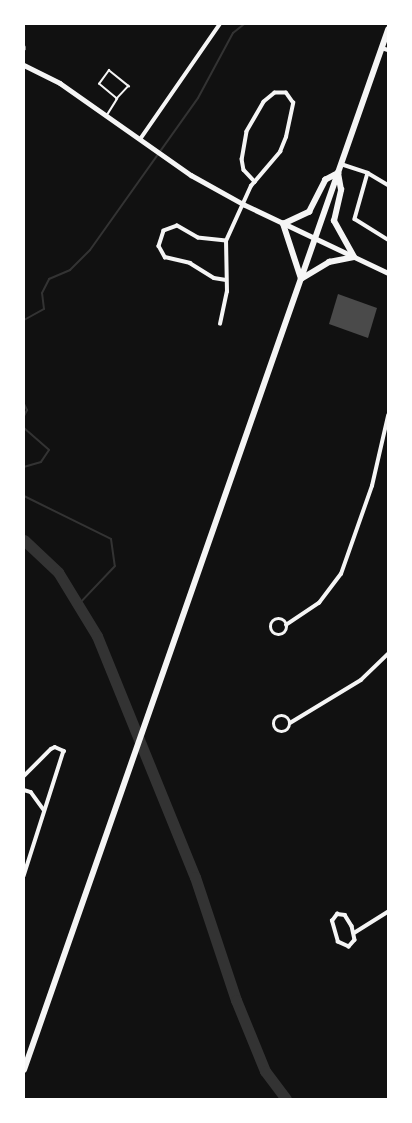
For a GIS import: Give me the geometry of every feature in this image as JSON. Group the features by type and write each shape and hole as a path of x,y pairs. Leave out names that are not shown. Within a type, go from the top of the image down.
{"main road":[{"path":"24,1067 387,34"},
{"path":"24,65 60,83 107,114 171,160 243,204 314,240 388,273"},
{"path":"283,224 309,212 320,186 338,173"},
{"path":"338,173 341,190 334,221 354,257"},
{"path":"283,224 301,279"},
{"path":"301,279 329,262 354,257"}],"street":[{"path":"143,139 220,24"},
{"path":"382,48 388,50"},
{"path":"220,324 226,280 226,241 255,182 280,152 286,138 293,103 286,93 276,93 264,102 247,132 242,159 244,170 255,182"},
{"path":"341,164 368,174 388,185"},
{"path":"368,174 354,219 388,240"},
{"path":"226,241 198,238 177,226 164,231 159,246 165,256 190,263 214,278 226,280"},
{"path":"286,625 277,619 272,629 281,634 286,625 319,603 341,574 374,479 388,416"},
{"path":"290,723 281,717 274,725 283,732 290,723 361,680 388,654"},
{"path":"24,776 51,749 61,747 64,756 44,810 24,876"},
{"path":"24,790 32,792 44,810"},
{"path":"354,933 388,912"},
{"path":"345,915 354,933 354,943 349,947 340,945 332,925 334,917 345,915"}],"lane":[{"path":"107,114 117,99 129,86 109,70 99,84 117,99"}],"building":[{"path":"338,294 377,308 368,338 329,324"}],"waterway":[{"path":"24,320 44,309 42,293 49,279 70,270 90,250 198,98 233,33 244,24"},
{"path":"24,404 27,410 24,416"},
{"path":"24,428 49,450 41,462 24,467"},
{"path":"24,496 111,539 115,566 78,605"},
{"path":"24,540 58,572 97,636 195,877 236,1000 265,1071 286,1099"}]}
